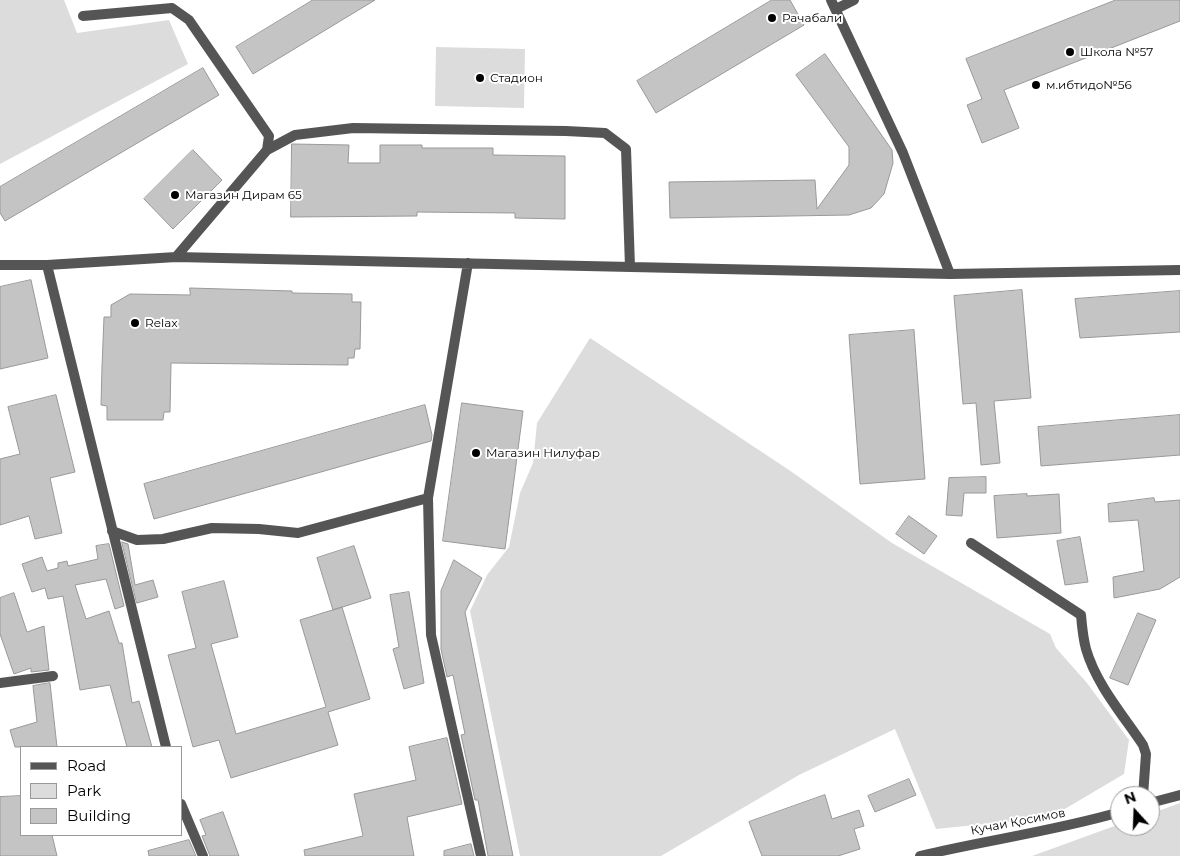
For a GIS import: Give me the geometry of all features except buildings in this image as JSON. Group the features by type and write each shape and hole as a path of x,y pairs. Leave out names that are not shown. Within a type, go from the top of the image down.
{"street":[{"path":"854,0 834,4 903,152 950,274"},
{"path":"82,16 172,8 189,20 269,136 267,150"},
{"path":"176,257 267,150 295,135 353,128 566,131 605,133 626,149 630,267"},
{"path":"0,265 46,265 176,257 950,274 1180,270"},
{"path":"468,263 428,498 431,635 481,856"},
{"path":"46,265 166,746"},
{"path":"112,531 137,540 163,539 212,528 259,529 298,533 428,498"},
{"path":"971,543 1081,615 1082,635 1086,651 1100,681 1143,745 1146,754 1144,786"},
{"path":"0,682 53,676"},
{"path":"1160,800 1180,794"},
{"path":"182,806 203,856"},
{"name":"Кучаи Қосимов","path":"920,856 971,843 1093,820 1110,815"}],"green space":[{"path":"0,0 64,0 77,33 169,20 188,64 0,164"},
{"name":"Стадион","path":"436,47 525,49 524,108 435,106"},
{"path":"590,338 789,470 892,543 1050,634 1056,648 1087,683 1129,740 1124,774 1058,813 1024,820 936,829 895,729 799,775 661,856 520,856 470,611 487,575 509,547 520,493 533,463 537,423"},
{"path":"1180,803 1180,856 1032,856 1110,828 1110,836 1160,836 1160,810"}],"place":[{"name":"Рачабали","path":"772,18"},
{"name":"Школа №57","path":"1070,52"},
{"name":"Стадион","path":"480,78"},
{"name":"м.ибтидо№56","path":"1036,85"},
{"name":"Магазин Дирам 65","path":"175,195"},
{"name":"Relax","path":"135,323"},
{"name":"Магазин Нилуфар","path":"476,453"}]}
